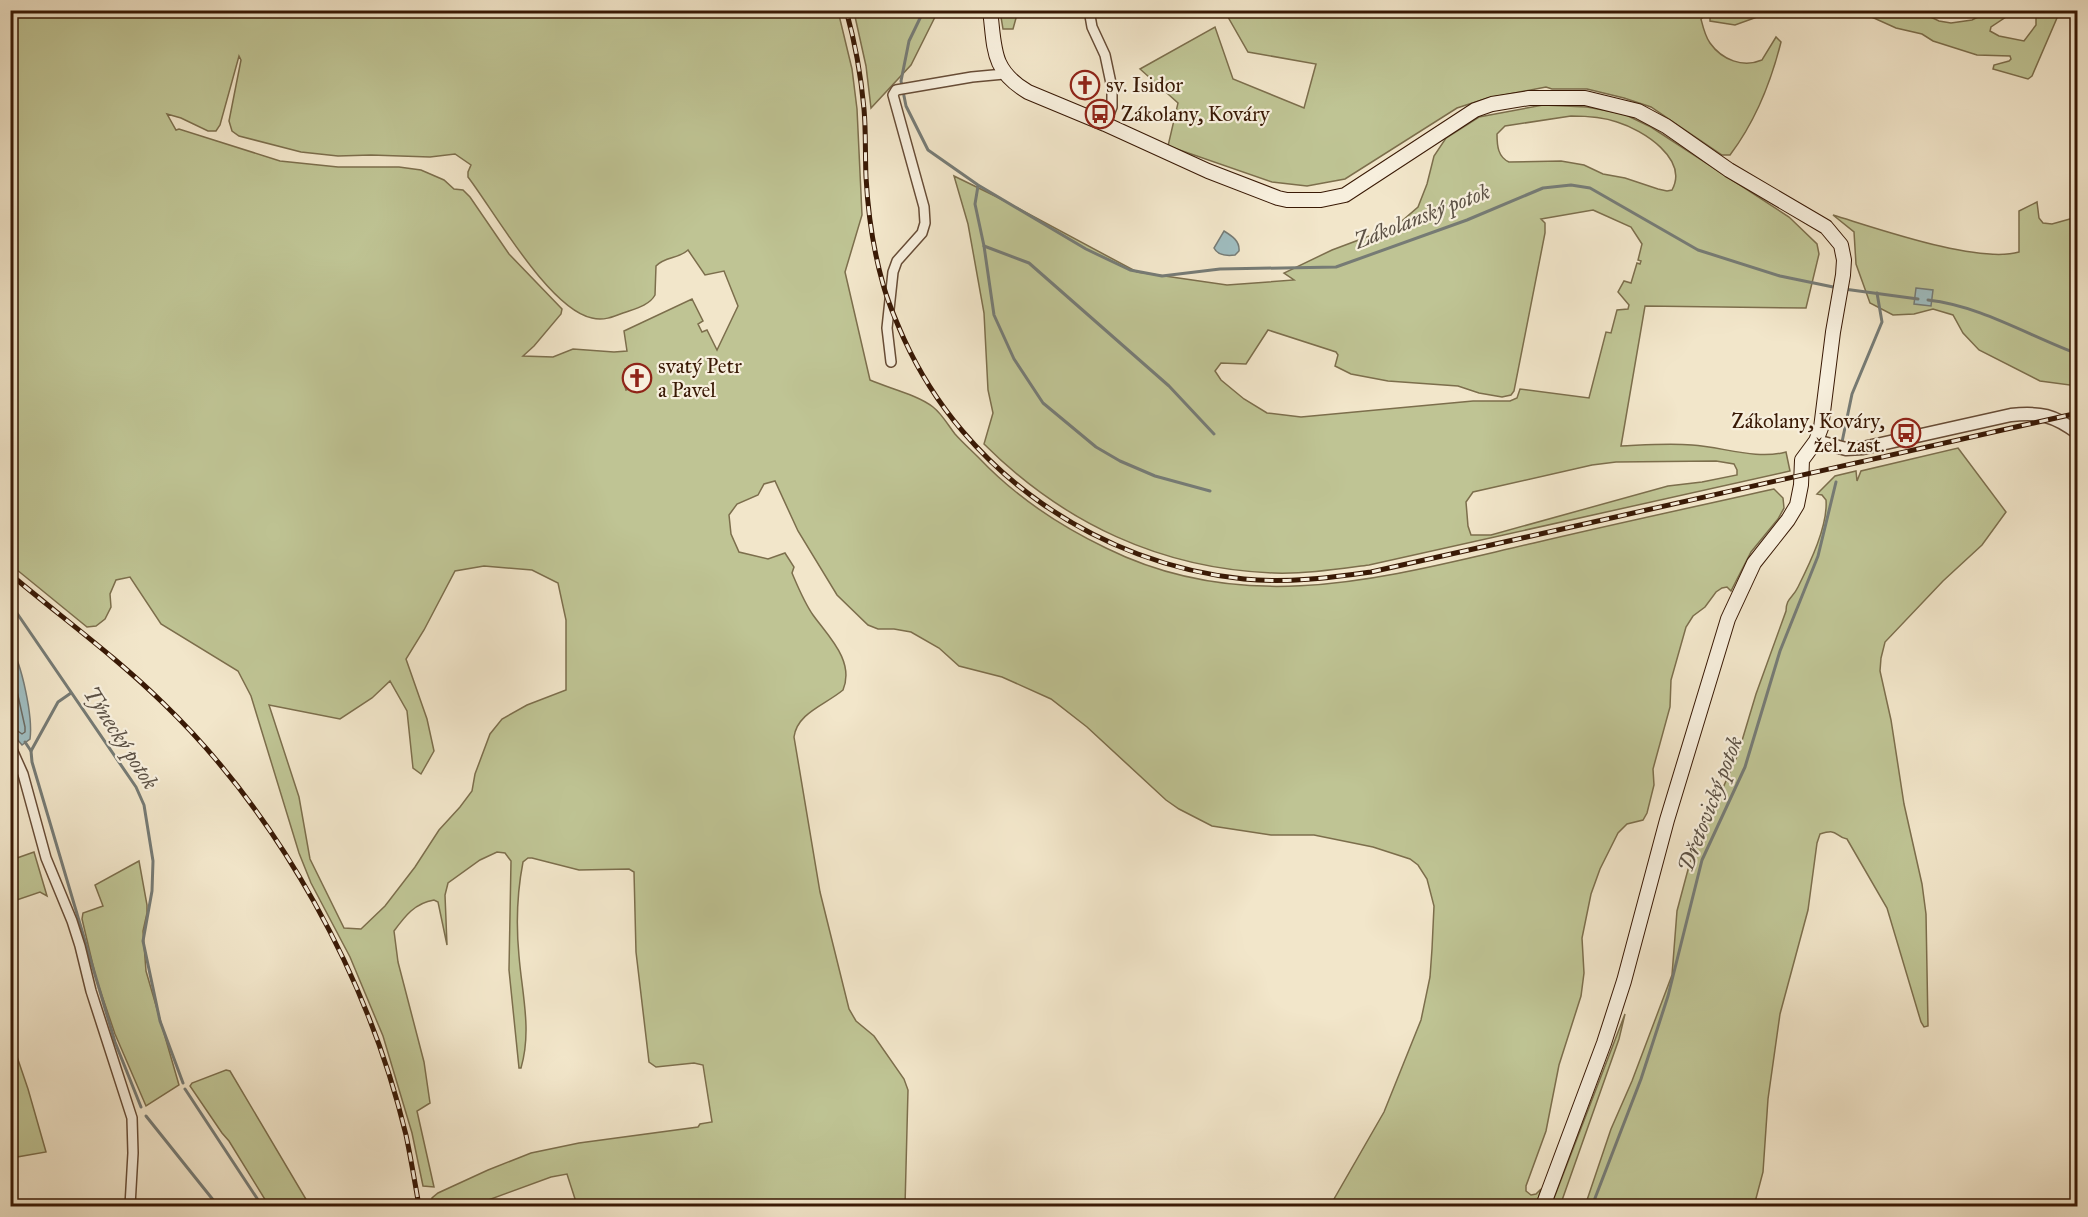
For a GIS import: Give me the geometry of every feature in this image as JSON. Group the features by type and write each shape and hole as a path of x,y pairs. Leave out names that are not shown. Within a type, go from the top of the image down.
{"main road":[{"path":"990,10 996,53 1004,74 1010,81 1028,92 1264,194 1287,200 1336,198 1355,190 1482,107 1539,98 1585,98 1607,102 1652,117 1730,170 1826,226 1841,245 1844,260 1821,428 1816,441 1802,459 1801,485 1797,505 1754,563 1728,619 1667,820 1624,981 1604,1043 1543,1206"}],"street":[{"path":"1089,10 1092,27 1105,55 1112,88 1112,107 1105,124"},
{"path":"891,362 887,328 893,272 897,261 922,233 925,223 924,207 893,95 896,90 911,87 1004,74"},
{"path":"1816,441 1846,449 1863,448 2011,415 2033,413 2054,418 2078,433"},
{"path":"10,745 23,774 46,858 72,921 91,991 132,1118 130,1206"}],"green space":[{"path":"11,10 838,11 852,69 857,109 862,215 845,272 870,380 911,395 933,407 958,437 993,472 1023,498 1054,520 1106,548 1160,570 1213,582 1266,586 1319,584 1373,578 1426,568 1774,489 1783,498 1784,508 1778,519 1751,552 1731,591 1727,587 1716,592 1705,607 1693,616 1686,627 1671,680 1670,707 1653,769 1654,785 1647,813 1643,820 1627,824 1618,833 1600,869 1591,894 1582,938 1584,973 1581,996 1559,1065 1546,1131 1526,1186 1526,1191 1531,1195 1541,1189 1536,1206 1330,1206 1384,1112 1421,1020 1430,977 1434,906 1427,879 1418,865 1410,859 1373,847 1314,835 1271,835 1212,826 1166,800 1087,727 1051,699 1002,677 959,666 939,648 911,632 878,629 868,625 837,595 798,531 775,481 764,484 758,495 737,504 729,515 731,534 739,552 768,559 785,553 794,567 792,573 804,600 843,659 846,679 843,690 806,716 796,729 794,737 820,892 849,1009 856,1021 874,1036 904,1079 908,1090 905,1206 569,1206 576,1202 567,1174 551,1177 472,1206 431,1206 432,1198 438,1193 531,1153 579,1143 698,1127 700,1124 712,1122 703,1065 694,1063 656,1067 649,1062 636,952 634,872 629,869 579,870 532,858 523,862 517,921 526,1026 521,1068 519,1068 509,970 511,861 505,853 497,852 480,860 448,883 445,895 447,945 438,902 434,900 416,907 406,915 394,931 398,962 424,1062 430,1103 417,1111 434,1187 423,1186 412,1133 383,1036 350,957 311,883 299,853 251,696 238,671 161,624 130,577 116,580 110,594 111,607 105,619 96,626 87,627 11,565","holes":["239,56 241,60 229,121 232,131 239,136 301,152 338,156 430,157 455,154 471,165 468,177 524,257 558,297 575,311 592,318 604,319 645,304 655,295 656,266 688,250 705,275 724,271 738,306 717,350 707,330 702,332 698,324 703,321 692,299 624,331 627,351 573,349 553,357 523,356 561,314 562,309 509,254 463,190 454,189 444,180 421,170 399,167 338,167 280,161 179,129 176,130 167,114 208,131 216,131 220,125","639,365 644,382 641,387 626,390 624,383 630,380 631,374 626,375 625,369","484,566 532,570 558,583 566,620 566,690 527,705 502,719 490,734 475,774 472,791 439,830 415,867 385,906 361,929 344,928 310,859 299,797 269,705 340,719 372,698 390,681 407,711 413,768 421,774 434,751 427,719 406,659 455,571"]},
{"path":"855,10 938,11 911,65 871,108 866,66"},
{"path":"1224,10 1759,11 1760,16 1735,25 1710,21 1710,12 1701,19 1708,40 1721,54 1740,63 1762,60 1776,37 1781,42 1761,101 1730,155 1722,155 1651,107 1587,89 1546,87 1488,98 1457,108 1345,179 1307,186 1272,182 1168,146 1178,103 1140,69 1215,27 1233,79 1304,108 1316,64 1248,52"},
{"path":"1000,11 1018,11 1013,29 1003,29"},
{"path":"1851,11 1918,11 1939,21 1951,23 1972,20 1990,11 2015,11 1991,27 1990,31 1999,36 2024,41 2036,25 2036,11 2060,11 2032,76 2028,79 1993,69 1994,65 2009,61 2010,56 1977,55"},
{"path":"1543,105 1587,107 1624,114 1651,127 1789,217 1817,244 1819,254 1806,308 1645,306 1621,446 1683,444 1763,455 1786,452 1790,471 1369,565 1310,572 1274,573 1232,570 1192,562 1116,537 1047,497 984,444 993,413 988,390 984,313 968,224 954,176 1137,272 1227,285 1294,280 1284,273 1332,250 1396,226 1418,207 1434,156 1446,138 1479,117","holes":["1571,116 1612,120 1639,132 1661,147 1674,167 1676,179 1672,190 1658,189 1625,178 1603,174 1584,165 1561,161 1509,162 1500,154 1497,134 1505,126","1593,210 1631,227 1642,244 1638,260 1641,261 1640,264 1637,263 1631,283 1624,281 1618,292 1629,305 1628,309 1617,310 1611,333 1606,332 1589,398 1520,389 1517,398 1510,401 1473,401 1301,417 1267,413 1244,399 1221,380 1215,371 1221,363 1246,364 1268,330 1336,352 1338,355 1335,366 1351,374 1388,381 1458,386 1502,397 1511,395 1514,391 1545,233 1545,223 1541,219","1716,461 1734,464 1737,475 1668,486 1491,535 1471,535 1466,502 1473,492 1592,465 1616,462"]},
{"path":"2037,202 2039,218 2043,223 2052,224 2077,217 2077,386 2040,381 1979,350 1963,333 1953,315 1933,309 1914,314 1893,315 1870,303 1856,264 1854,232 1833,215 1927,243 1979,253 2001,254 2019,252 2019,211"},
{"path":"1958,448 2006,512 1982,545 1943,581 1885,642 1880,671 1891,720 1904,804 1922,884 1926,914 1928,1026 1924,1027 1921,1022 1887,908 1847,839 1833,832 1820,834 1808,910 1780,1014 1768,1099 1763,1172 1754,1206 1585,1206 1611,1129 1632,1081 1672,975 1677,911 1690,862 1738,754 1787,603 1803,577 1821,533 1826,500 1822,495 1817,494 1835,476 1856,471 1857,481 1861,471"},
{"path":"10,845 17,858 34,852 47,896 40,892 11,902"},
{"path":"139,861 147,905 143,931 146,971 179,1085 146,1106 115,1034 96,978 82,919 83,913 103,906 95,885"},
{"path":"1625,1014 1619,1039 1560,1206 1551,1206"},
{"path":"11,1039 46,1152 11,1158"},
{"path":"226,1070 230,1071 310,1206 269,1206 229,1141 190,1086 192,1083"}],"water":[{"path":"1224,231 1238,244 1239,251 1235,255 1220,254 1214,248"},
{"path":"1916,288 1933,290 1931,306 1914,304"},
{"path":"10,645 19,665 30,718 30,739 22,745 11,732"}],"waterway":[{"name":"Zákolanský potok","path":"924,10 909,41 901,81 906,106 928,150 978,185 1086,249 1130,270 1162,276 1220,269 1336,267 1467,220 1543,188 1571,185 1590,188 1698,250 1780,276 1838,288"},
{"path":"978,186 975,204 994,315 1014,359 1043,403 1096,447 1120,461 1155,476 1210,491"},
{"path":"984,246 1029,263 1169,386 1214,434"},
{"name":"Zákolanský potok","path":"1844,289 1918,299"},
{"name":"Dřetovický potok","path":"1842,442 1852,394 1882,322 1877,293"},
{"name":"Zákolanský potok","path":"1928,300 1967,308 2078,354"},
{"name":"Dřetovický potok","path":"1592,1206 1641,1079 1668,996 1702,860 1745,767 1780,651 1818,556 1836,482"},
{"name":"Týnecký potok","path":"10,603 136,787 144,805 153,861 152,891 143,941 160,1021 183,1083"},
{"path":"71,693 58,702 31,751 32,762 115,1042 141,1107"},
{"path":"25,742 31,751"},
{"name":"Týnecký potok","path":"185,1089 262,1206"},
{"path":"146,1116 218,1206"}],"railway":[{"path":"846,10 863,97 867,190 874,244 885,291 904,339 930,387 962,431 1000,470 1042,504 1088,532 1138,554 1190,570 1244,579 1292,580 1371,572 2078,413"},
{"path":"10,574 107,653 163,703 245,796 281,848 314,902 343,959 368,1017 389,1076 406,1135 419,1206"}],"place":[{"name":"sv. Isidor","path":"1085,85"},
{"name":"Zákolany, Kováry","path":"1100,114"},
{"name":"svatý Petr a Pavel","path":"637,378"},
{"name":"Zákolany, Kováry, žel. zast.","path":"1906,433"}]}
